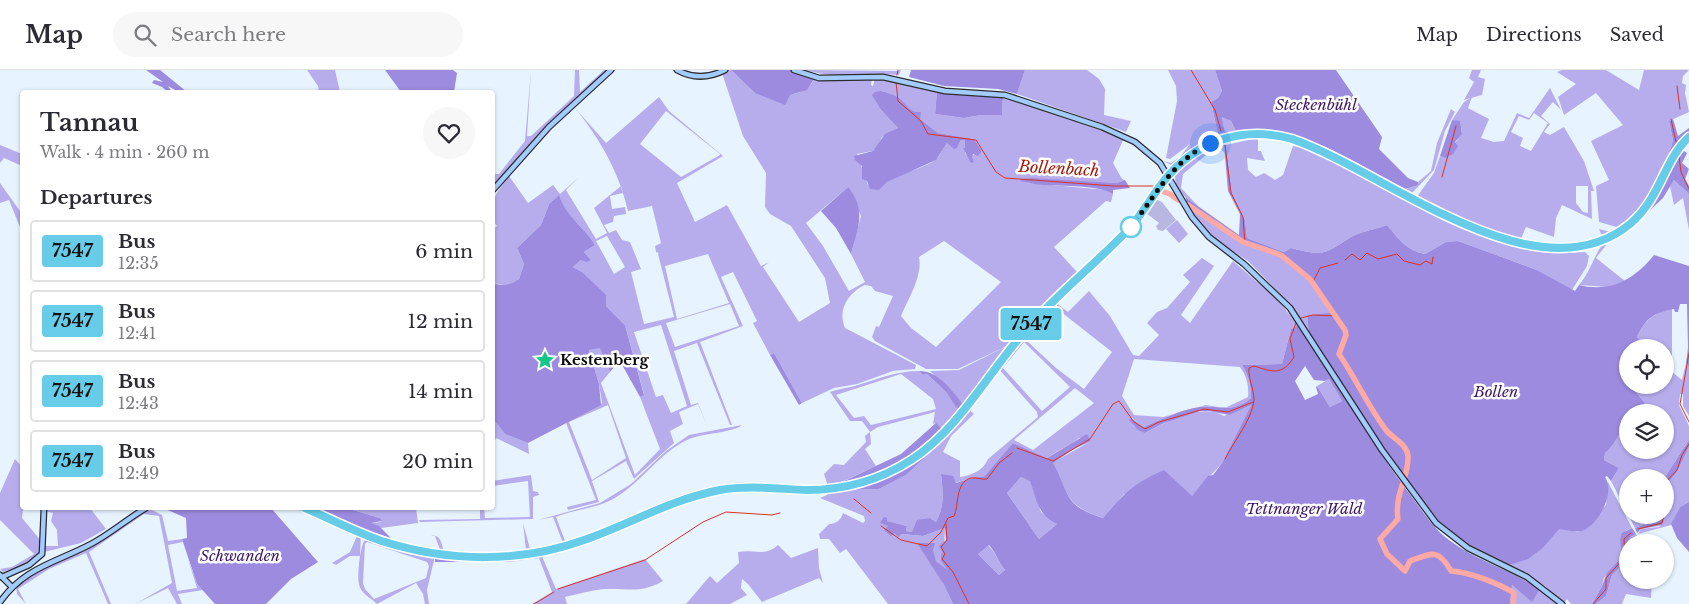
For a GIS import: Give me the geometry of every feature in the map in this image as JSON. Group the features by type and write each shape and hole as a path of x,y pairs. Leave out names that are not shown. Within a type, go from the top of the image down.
{"main road":[{"path":"495,188 549,127 611,70"},
{"path":"677,70 698,76 711,75 725,70"},
{"path":"794,70 819,78 883,77 945,91 997,93 1014,97 1123,135 1140,146 1169,175 1192,216 1209,237 1244,264 1290,308 1400,476 1436,523 1460,543 1527,577 1562,604"},
{"path":"310,510 365,534 406,548 448,555 500,557 540,552 572,544 677,502 719,490 749,487 817,490 862,482 883,475 908,462 940,436 1017,340 1056,297 1128,231 1176,167 1198,150 1225,138 1260,134 1281,136 1312,147 1414,199 1481,229 1525,245 1540,248 1570,249 1603,240 1621,231 1637,218 1655,195 1672,159 1689,137"},
{"path":"1160,164 1169,168 1176,167"},
{"path":"1162,184 1168,183 1175,187"},
{"path":"12,588 1,576 29,565 42,554 44,510"},
{"path":"0,602 12,588 35,569 94,542 143,510"}],"shaded area":[{"path":"307,70 335,70 340,90 319,90"},
{"path":"531,70 527,136 531,136 574,96 575,70 579,70 580,92 604,70 608,70 577,99 495,186 495,174 499,174 525,141"},
{"path":"728,70 731,70 755,93 780,95 803,91 814,79 830,81 872,78 871,85 873,86 875,78 890,79 937,91 935,114 964,118 981,115 1002,115 1003,96 1124,138 1113,163 1122,179 1125,180 1117,183 1027,179 1028,183 1108,190 1113,194 1111,202 1106,201 1054,247 1077,272 1043,305 1007,346 958,369 926,369 875,341 872,337 876,326 879,327 893,296 875,291 871,286 865,285 854,292 846,302 842,315 845,328 916,365 915,369 893,371 857,384 834,388 802,403 774,353 770,355 753,323 757,321 733,272 721,277 743,326 700,342 732,425 730,425 697,343 674,351 691,405 698,403 708,428 698,404 679,412 683,424 670,431 674,443 634,479 626,461 592,481 599,502 568,510 567,507 596,500 566,423 602,403 599,384 589,350 600,347 610,372 601,383 635,475 660,449 640,397 644,394 625,325 606,306 582,272 573,267 581,260 591,260 584,252 595,245 591,238 566,210 558,196 549,204 541,225 517,248 524,264 519,279 508,286 495,283 495,228 497,226 495,223 495,198 509,176 528,203 553,185 560,194 578,178 566,190 596,239 607,233 594,208 621,186 608,156 575,108 606,143 659,97 669,111 723,156 677,183 695,222 727,205 761,266 769,262 763,267 799,322 830,303 825,278 791,226 770,214 765,207 766,173 743,136 722,73","holes":["873,95 902,102 907,109 938,133 974,139 982,151 969,157 965,153 965,140 961,140 957,148 947,143 936,160 889,181 879,190 868,185 857,154 873,151 878,146 882,137 898,128 881,110","666,111 720,155 681,177 640,144","848,187 861,216 851,254 865,282 849,291 823,246 806,223","623,193 628,211 652,206 661,243 655,246 656,252 659,253 674,317 644,324 631,272 641,269 630,242 622,240 616,230 609,233 604,225 613,222 614,216 626,214 625,207 612,209 610,196","607,236 625,267 614,274 596,241","944,241 1001,282 936,347 911,328 901,316 917,280 920,264 919,257","708,254 729,303 677,319 665,266","730,304 739,326 675,347 666,323","661,325 687,406 671,413 663,395 656,397 634,332","608,405 626,458 592,480 569,422"]},
{"path":"806,70 901,70 899,75 829,75"},
{"path":"1025,70 1087,70 1099,79 1105,89 1104,115 1131,121 1126,132 1017,94"},
{"path":"1168,70 1215,70 1222,91 1218,98 1211,102 1218,134 1225,134 1222,116 1231,121 1237,133 1204,144 1171,165 1163,161 1171,163 1180,157 1190,144 1170,159 1166,158 1177,101 1176,86"},
{"path":"1472,70 1481,70 1478,77 1485,79 1482,95 1464,100 1474,82 1469,78"},
{"path":"1562,70 1606,70 1639,90 1644,70 1689,70 1683,76 1682,83 1686,85 1685,93 1689,112 1669,121 1673,140 1669,155 1671,157 1666,169 1647,202 1639,212 1620,228 1599,222 1596,186 1609,180 1591,141 1623,125 1596,93 1564,115 1558,97 1576,84 1557,72"},
{"path":"1550,88 1561,110 1553,102 1541,116 1550,124 1544,132 1550,135 1564,127 1584,161 1594,191 1591,191 1592,219 1562,205 1556,218 1554,237 1526,227 1520,241 1416,198 1434,173 1440,156 1445,158 1462,133 1460,122 1452,120 1464,102 1472,97 1468,108 1489,119 1481,138 1494,142 1504,141 1517,113 1529,118","holes":["1534,113 1548,123 1531,151 1520,146 1523,138 1511,132 1519,116 1529,120","1576,186 1588,186 1588,213 1583,212 1576,203"]},
{"path":"1451,109 1455,112 1445,131 1434,170 1410,195 1312,144 1276,134 1276,131 1305,139 1405,189 1419,185 1418,182 1431,171 1437,143"},
{"path":"1258,135 1258,151 1261,151 1265,161 1247,158 1248,170 1256,177 1264,173 1275,180 1283,175 1293,146 1300,147 1439,216 1476,232 1512,244 1549,252 1585,252 1589,256 1587,266 1572,290 1537,270 1458,241 1446,242 1425,254 1413,250 1403,243 1387,225 1357,234 1330,250 1319,253 1291,248 1284,252 1247,238 1245,220 1232,193 1226,145 1257,138 1243,138 1211,145 1232,138"},
{"path":"0,145 20,153 20,165 4,158 0,163"},
{"path":"1224,145 1225,153 1217,146"},
{"path":"1216,147 1183,174 1181,188 1198,206 1178,188 1175,178 1176,172 1191,158"},
{"path":"1674,180 1689,194 1689,230 1683,198 1674,205 1670,186"},
{"path":"0,183 20,211 20,227 9,200 0,203"},
{"path":"1155,199 1162,202 1176,220 1163,231 1158,230 1156,226 1159,223 1146,213"},
{"path":"1190,210 1195,210 1241,242 1284,258 1312,281 1332,309 1332,314 1307,315 1309,333 1287,301 1248,261 1212,238"},
{"path":"1642,216 1636,224 1607,244 1596,258 1625,281 1607,287 1579,285 1602,245 1627,229"},
{"path":"1177,220 1188,234 1179,243 1166,229"},
{"path":"1620,228 1608,235 1601,234 1599,229 1611,232"},
{"path":"1202,258 1214,266 1181,315 1190,323 1233,261 1277,299 1298,325 1291,329 1282,364 1242,365 1249,381 1251,398 1231,408 1226,408 1248,397 1247,382 1240,367 1134,359 1122,396 1134,415 1163,417 1176,413 1144,427 1132,418 1133,425 1145,433 1173,419 1194,412 1215,412 1224,416 1251,405 1222,463 1192,496 1124,494 1103,518 1090,513 1074,503 1070,498 1052,463 1091,441 1079,438 1047,458 1013,443 985,477 975,477 955,483 941,475 942,504 936,522 930,518 917,524 912,532 906,531 907,526 886,521 884,517 888,526 899,536 902,534 923,536 945,528 944,553 949,571 936,561 928,541 943,583 953,604 888,604 846,549 840,553 829,539 820,539 819,534 829,524 838,521 843,513 863,523 865,521 864,516 820,498 827,495 827,491 847,488 847,490 879,489 906,475 929,454 928,450 967,408 974,414 951,436 943,452 960,461 960,477 973,474 980,469 988,459 1038,417 1037,412 997,367 1054,301 1068,312 1089,291 1110,316 1133,355 1139,356 1159,335 1147,323 1157,312 1167,308 1190,282 1183,275","holes":["1056,308 1112,352 1084,389 1056,368 1026,340","1024,342 1070,387 1042,411 1003,368","1075,388 1094,403 1033,450 1014,440"]},
{"path":"1672,309 1672,339 1639,339 1637,337 1650,318"},
{"path":"1003,348 1007,349 971,397 952,419 911,456 887,470 859,480 828,486 824,474 834,464 844,465 866,442 865,436 870,432 862,421 850,421 830,392 882,377 919,371 923,375 927,374 947,393 960,409 963,404 930,371 959,370","holes":["901,374 933,399 936,409 871,425 864,416 854,418 836,395","935,412 933,424 936,423 891,467 852,481 839,483 876,466 865,449 871,444 870,432 878,427"]},
{"path":"1686,363 1689,367 1689,416 1683,406 1683,394 1680,394 1679,405 1689,426 1689,440 1670,469 1619,469 1619,497 1611,481 1619,468 1604,460 1605,453 1619,434 1619,459 1674,459 1674,404 1644,404 1638,394 1674,394 1674,374 1682,380"},
{"path":"1329,379 1342,401 1330,407 1317,386"},
{"path":"495,422 505,434 528,443 529,454 496,438 495,440"},
{"path":"742,425 732,430 687,440 668,452 627,490 610,501 556,517 565,541 696,490 744,482 744,485 699,494 599,533 544,549 493,555 452,553 490,554 526,550 523,523 530,549 563,543 553,517 538,520 600,503 631,484 666,451 689,435"},
{"path":"1689,447 1689,502 1680,507 1674,519 1674,476"},
{"path":"15,459 20,465 20,510 23,510 22,518 42,542 41,551 29,563 3,572 0,569 12,567 34,554 0,520 0,493"},
{"path":"531,475 533,491 538,492 539,495 533,497 533,519 420,522 419,520 480,519 480,510 484,510 485,518 530,517 528,481 495,486 495,481"},
{"path":"1021,477 1030,480 1041,512 1057,524 1039,539 1007,493"},
{"path":"1608,482 1619,503 1619,524 1630,524 1632,528 1624,534 1619,534 1619,560 1604,578 1602,586 1592,604 1571,604 1567,599 1564,604 1545,586 1509,565 1544,547 1559,528 1578,532 1606,505"},
{"path":"92,510 106,529 81,543 44,552 45,546 58,546 57,530 51,521 53,513 44,511"},
{"path":"147,510 152,510 162,515 168,541 182,539 183,542 168,545 177,591 197,588 187,556 197,584 203,590 178,594 182,604 177,604 168,588 135,604 172,583 159,516 144,514 89,552 111,604 108,604 86,553 49,569 18,589 26,604 17,594 16,587 37,570 87,548"},
{"path":"298,510 306,510 361,534 360,556 350,556 336,565 332,563 350,552 357,536"},
{"path":"353,510 416,510 418,523 381,528 371,523 381,522 380,518"},
{"path":"1633,524 1648,524 1635,528"},
{"path":"1662,524 1672,524 1638,534 1641,529 1659,527"},
{"path":"431,535 434,535 439,538 444,552 441,552 435,536"},
{"path":"366,538 397,549 435,556 427,590 429,604 425,604 423,594 416,583 377,604 364,593 360,587 358,574","holes":["367,542 427,562 429,566 426,578 374,599 365,589 363,583 365,544"]},
{"path":"778,545 791,558 818,548 819,568 823,583 819,578 762,602 742,579 741,588 747,595 730,604 686,604 710,576 717,583 739,563 738,552 764,552"},
{"path":"988,545 1005,570 999,575 978,554"},
{"path":"541,554 556,589 645,559 663,581 641,589 605,589 585,592 565,597 567,604 532,604 552,592 539,558 510,562 506,558"},
{"path":"1619,569 1619,589 1652,589 1651,598 1626,594 1622,604 1596,604 1606,596 1612,575"},
{"path":"1512,585 1532,601 1540,589 1557,604 1510,604"}],"green space":[{"path":"146,70 160,70 185,90 175,90 168,86 171,90 166,90 152,83 154,80 163,82"},
{"path":"385,70 453,70 457,73 454,90 400,90"},
{"path":"731,70 790,70 814,79 807,90 790,95 785,105 755,93"},
{"path":"911,70 1025,70 1017,94 998,89 944,86 909,77"},
{"name":"Steckenbühl","path":"1215,70 1336,70 1382,137 1379,149 1408,178 1418,182 1419,185 1405,189 1345,156 1302,138 1281,133 1259,131 1237,133 1231,121 1222,117 1225,133 1218,134 1211,102 1218,98 1222,91"},
{"path":"881,91 900,99 913,111 921,112 920,119 938,133 974,139 982,151 978,156 973,154 974,162 971,163 963,148 965,148 965,140 961,140 957,148 954,149 947,143 936,160 887,182 879,190 870,189 867,181 862,179 862,166 855,160 854,156 873,151 885,134 898,128 881,110 872,95 875,92"},
{"path":"937,91 1003,96 1002,115 981,115 964,118 935,114"},
{"path":"1673,119 1678,136 1689,128 1689,134 1671,157 1669,155 1673,140 1669,121"},
{"path":"1452,120 1460,121 1462,134 1455,142 1458,146 1453,154 1445,158 1440,156"},
{"name":"Bollen","path":"1224,145 1226,145 1232,193 1245,220 1247,238 1284,252 1291,248 1319,253 1324,252 1357,234 1387,225 1403,243 1413,250 1425,254 1446,242 1458,241 1537,270 1575,291 1579,285 1601,287 1621,282 1639,271 1654,255 1689,266 1689,367 1686,363 1688,348 1687,304 1680,304 1678,312 1675,312 1674,309 1651,317 1637,337 1639,339 1619,339 1619,394 1638,394 1645,403 1619,404 1619,434 1605,453 1604,460 1619,468 1611,481 1607,476 1605,477 1608,483 1608,490 1605,505 1592,525 1580,531 1559,529 1544,547 1528,559 1509,565 1478,551 1458,538 1436,519 1373,434 1309,334 1307,315 1332,313 1332,309 1312,281 1284,258 1241,242 1195,210 1190,210 1185,197 1239,235 1240,214 1228,191"},
{"path":"1684,151 1687,153 1682,163 1689,169 1685,179 1689,186 1689,194 1674,180 1663,198 1642,218 1663,187 1678,153"},
{"path":"1021,179 1117,183 1125,180 1130,188 1113,190 1113,194 1090,187 1040,185 1020,181"},
{"path":"848,187 854,195 859,211 858,227 851,254 836,228 821,211"},
{"name":"Kestenberg","path":"559,195 566,209 595,245 584,252 591,260 587,262 581,260 573,267 582,272 606,295 606,306 625,325 644,395 640,397 621,363 618,362 610,372 600,348 589,350 599,384 601,405 528,443 505,434 495,422 495,284 507,285 519,279 524,264 517,248 541,225 549,204"},
{"name":"Tettnanger Wald","path":"1298,325 1382,455 1434,526 1460,547 1540,589 1532,602 1512,585 1510,604 953,604 943,583 917,543 935,543 933,550 936,561 948,570 941,561 941,554 943,553 939,546 946,540 945,528 923,536 902,534 898,537 895,533 891,536 884,530 888,526 880,523 884,517 887,518 887,521 907,526 906,531 912,532 917,520 930,518 936,522 942,504 941,474 953,476 956,483 975,477 984,477 1013,443 1047,458 1087,434 1091,441 1074,449 1053,463 1070,498 1081,509 1103,518 1130,490 1144,480 1164,470 1192,496 1208,476 1213,475 1222,463 1251,405 1229,415 1200,411 1164,423 1145,433 1138,430 1129,420 1131,418 1144,427 1192,408 1206,406 1231,408 1244,403 1251,398 1251,393 1248,377 1242,365 1282,364 1291,329","holes":["1305,366 1314,380 1325,381 1329,379 1342,401 1330,407 1317,386 1318,394 1305,400 1295,381","1021,477 1030,481 1036,500 1045,516 1057,524 1039,539 1007,493","989,545 1005,570 999,575 978,554"]},
{"path":"774,353 802,403 799,405 770,355"},
{"path":"919,371 933,374 944,382 963,404 960,409 956,407 947,393 927,374 923,375"},
{"path":"936,423 941,428 937,433 904,460 879,473 852,482 838,484 901,454"},
{"path":"1689,440 1689,447 1674,476 1674,469 1670,469"},
{"path":"928,450 929,454 906,475 879,489 847,490 893,472"},
{"path":"1689,502 1689,552 1677,538 1671,524 1674,524 1674,518 1680,507"},
{"name":"Schwanden","path":"168,510 273,510 318,562 291,579 266,604 215,604 197,584 182,539 187,538 186,518"},
{"path":"318,510 353,510 380,518 382,521 371,523 379,526 391,538 363,530"},
{"path":"1648,524 1662,524 1641,529 1637,533 1635,528"},
{"path":"1632,528 1636,534 1622,534"},
{"path":"435,556 470,559 506,558 510,562 435,562"},
{"path":"1619,560 1619,568 1612,575 1606,596 1596,604 1592,604 1602,586 1607,573"}],"waterway":[{"name":"Bollenbach","path":"897,75 898,70"},
{"path":"1191,70 1215,110 1221,131"},
{"name":"Bollenbach","path":"896,82 898,101 921,121 928,134 976,140 996,172 1005,178 1114,186 1153,186"},
{"path":"1677,86 1680,109"},
{"path":"1671,119 1676,142"},
{"path":"1442,177 1456,126"},
{"path":"1225,145 1231,193 1243,217 1245,243"},
{"path":"1679,156 1681,172 1689,189"},
{"name":"Bollenbach","path":"1161,191 1170,194 1178,200"},
{"name":"Bollenbach","path":"1188,205 1243,242 1281,255 1310,279 1345,330 1346,335 1339,354 1380,421 1389,433 1405,448 1408,456 1408,464 1398,502 1398,519 1380,539 1387,554 1405,571 1410,561 1434,554 1442,559 1451,571 1466,573 1500,585 1514,593 1513,604"},
{"path":"1345,260 1352,254 1360,260 1367,253 1378,259 1397,254 1404,261 1420,265 1426,261 1432,264 1433,257"},
{"path":"1313,282 1320,268 1338,263"},
{"path":"1301,318 1313,315 1337,316"},
{"path":"1225,459 1247,422 1253,407 1254,396 1249,368 1254,366 1277,371 1290,363 1294,357 1290,339 1296,323"},
{"path":"1689,353 1680,404 1689,422"},
{"path":"1017,448 1053,461 1090,439 1113,404 1119,401 1134,422 1145,429 1159,422 1204,409 1228,412 1253,402"},
{"path":"1674,473 1689,444"},
{"path":"881,526 901,540 927,546 941,532 948,518 954,516 962,484 971,478 987,479 999,463 1012,453"},
{"path":"854,499 871,513"},
{"path":"558,589 645,560 703,522 726,512 772,515 780,513"},
{"path":"946,524 947,540 941,547 945,554 942,559 953,572 969,604"},
{"path":"1638,529 1658,524"},
{"path":"1593,604 1606,589 1606,578 1625,557 1624,539 1631,533"},
{"path":"534,604 554,592"}],"bus line":[{"name":"7547","path":"310,510 398,546 448,555 500,557 540,552 572,544 677,502 719,490 749,487 817,490 848,486 872,480 908,462 924,451 940,436 960,414 1036,318 1056,297 1128,231 1176,167 1193,152 1217,140 1246,134 1273,135 1292,139 1324,152 1456,219 1525,245 1556,250 1584,247 1596,243 1613,236 1629,225 1651,202 1672,159 1689,137"}],"place":[{"name":"Kestenberg","path":"545,360"}],"route":[{"path":"1131,227 1176,167 1193,152 1210,143"}]}
